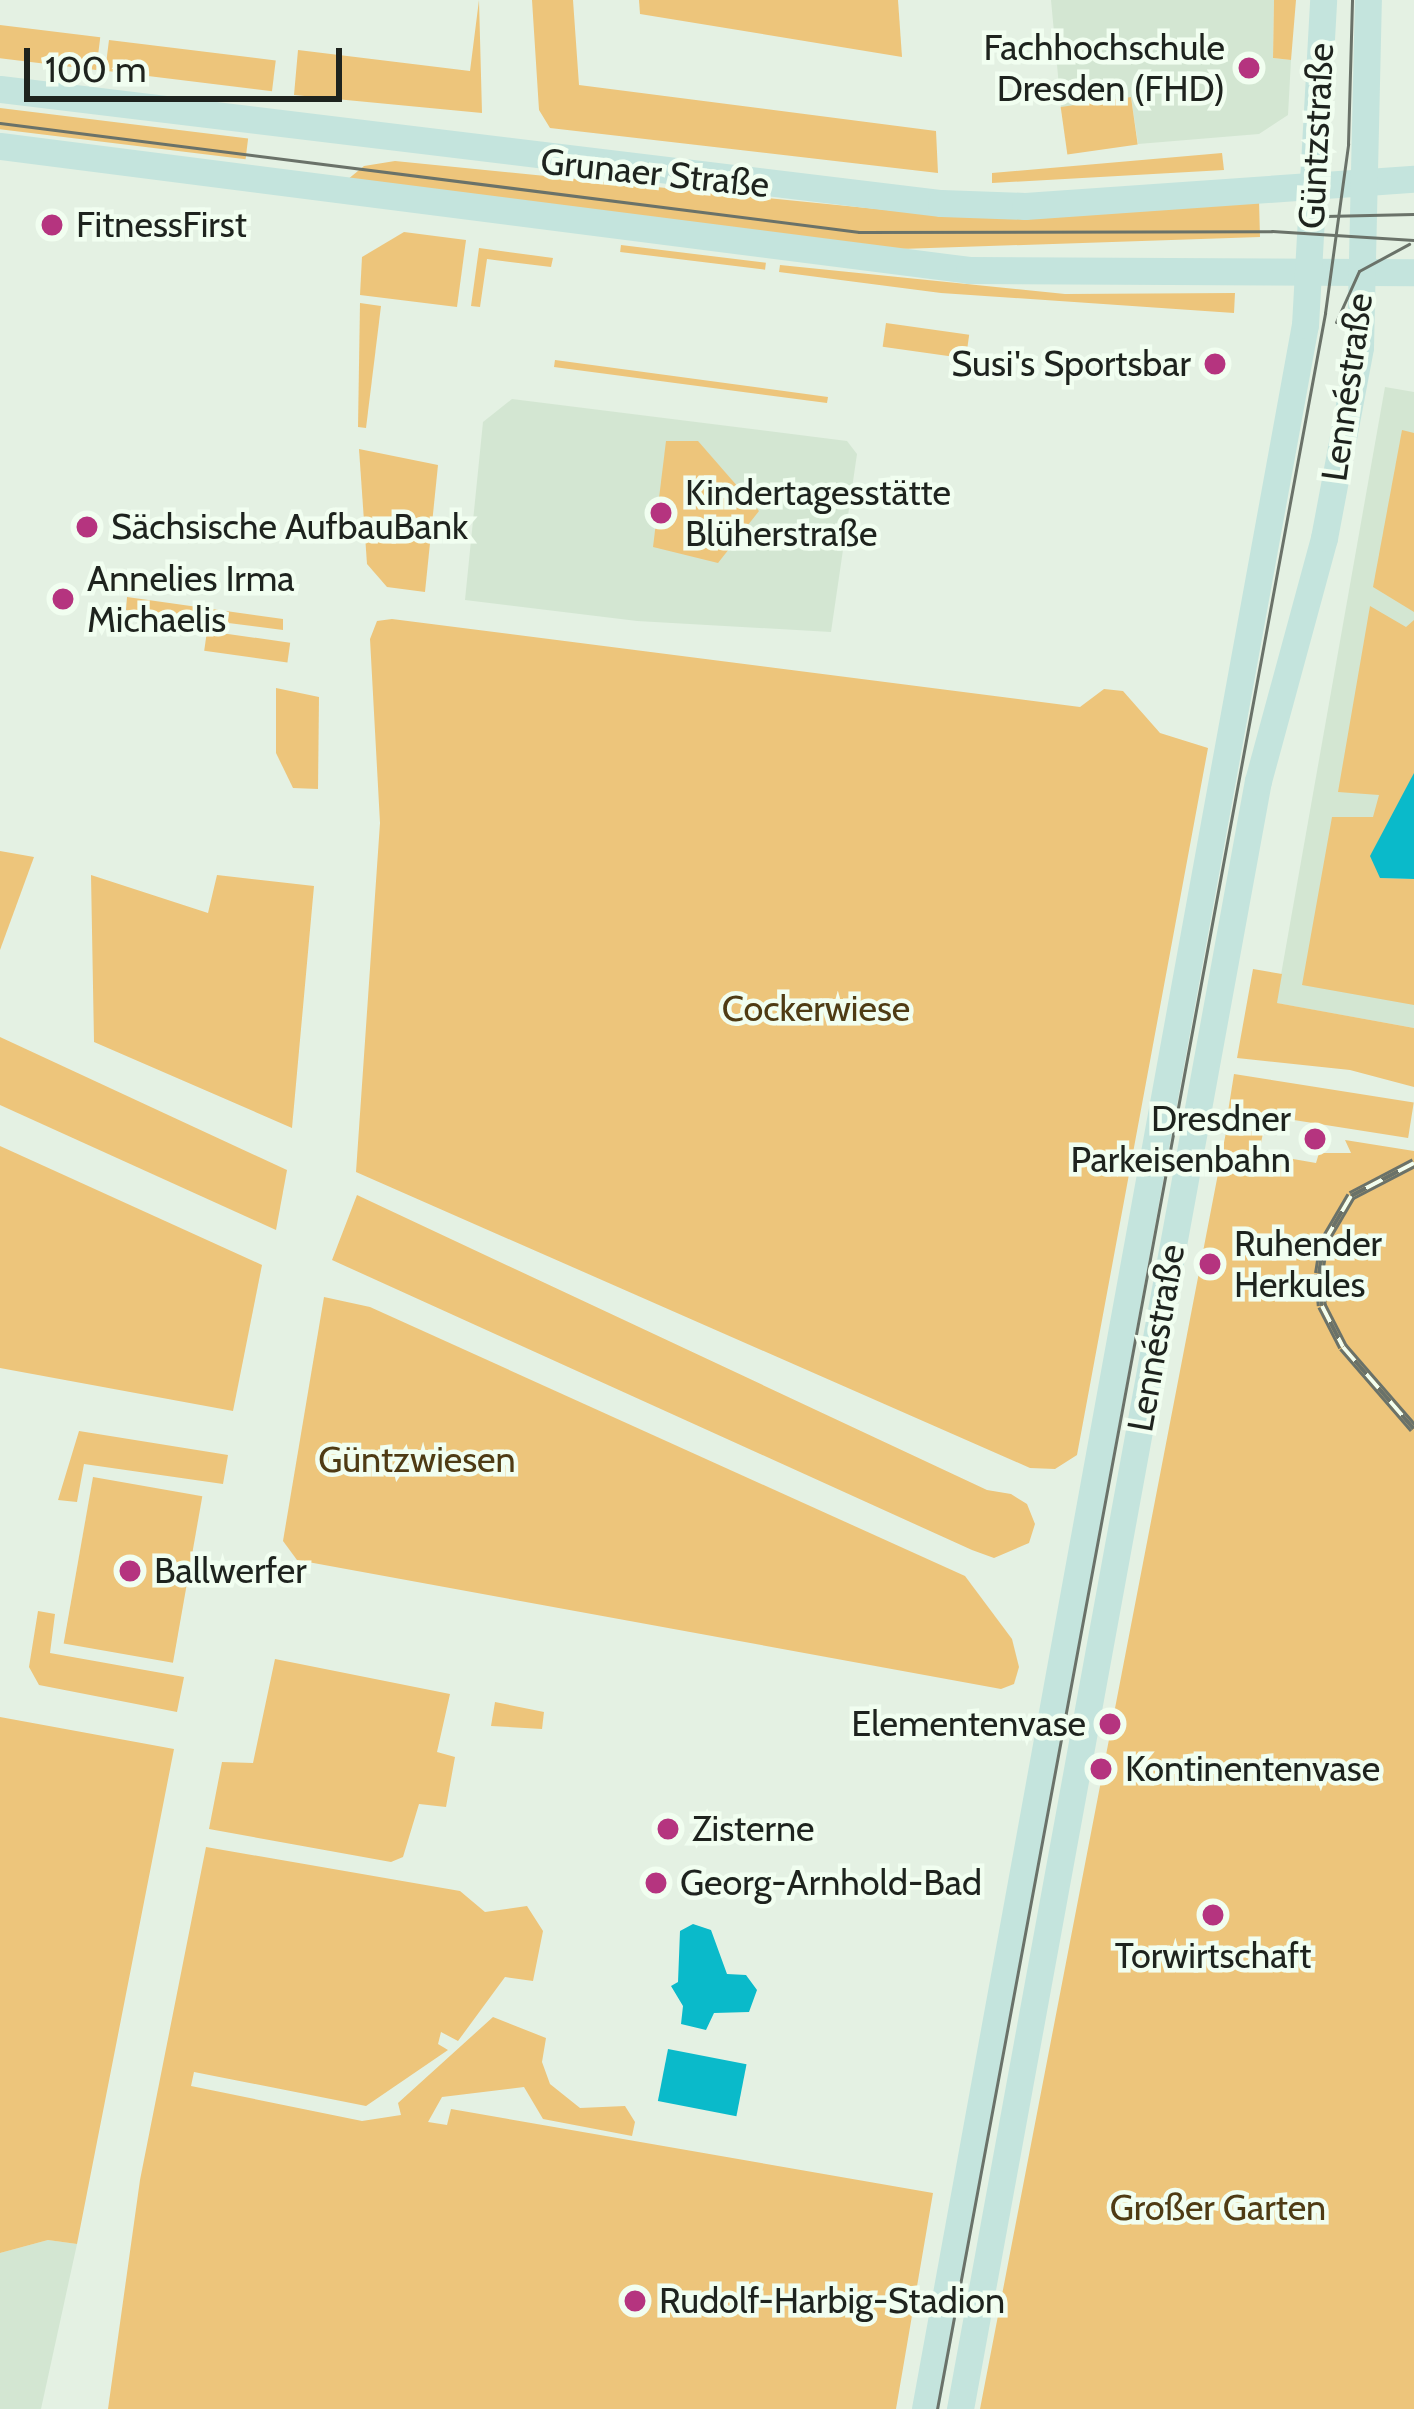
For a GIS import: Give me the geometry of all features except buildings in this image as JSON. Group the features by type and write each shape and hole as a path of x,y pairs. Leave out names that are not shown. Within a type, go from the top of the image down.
{"main road":[{"name":"Güntzstraße","path":"1309,272 1322,0"},
{"name":"Güntzstraße","path":"1364,272 1368,0"},
{"name":"Grunaer Straße","path":"0,89 941,203 1025,206 1414,179"},
{"name":"Grunaer Straße","path":"0,146 970,270 1414,272"},
{"name":"Lennéstraße","path":"925,2409 1309,272"},
{"name":"Lennéstraße","path":"960,2409 1258,781 1331,497 1361,335 1364,272"}],"shaded area":[{"path":"1051,0 1274,0 1273,58 1291,60 1288,115 1259,134 1138,144 1131,97 1061,108"},
{"path":"1385,387 1414,392 1414,1028 1276,1003"},
{"name":"Kindertagesstätte Blüherstraße","path":"512,399 847,441 857,454 831,632 637,621 465,600 483,422"},
{"path":"48,2240 77,2244 41,2409 0,2409 0,2253"}],"green space":[{"path":"479,0 482,113 294,95 298,50 470,71"},
{"path":"532,0 573,0 579,85 936,131 938,173 550,128 539,110"},
{"path":"639,0 898,0 902,57 640,14"},
{"path":"1274,0 1296,0 1291,60 1273,58"},
{"path":"0,25 100,37 96,70 0,58"},
{"path":"109,40 276,60 272,91 105,71"},
{"path":"1131,97 1138,145 1067,154 1061,107"},
{"path":"0,108 248,138 246,159 0,129"},
{"path":"1222,153 1224,170 992,183 992,173"},
{"path":"395,161 907,212 1259,200 1260,237 900,249 347,180 364,166"},
{"path":"404,232 466,240 457,307 360,295 362,257"},
{"path":"621,245 766,263 765,270 620,252"},
{"path":"479,248 553,258 551,267 487,259 480,307 471,306"},
{"path":"780,265 1065,294 1235,293 1234,313 941,293 779,272"},
{"path":"360,303 381,306 366,428 358,427"},
{"path":"886,323 969,335 966,358 883,347"},
{"path":"555,360 828,397 827,403 554,367"},
{"path":"1402,430 1414,433 1414,612 1373,587"},
{"path":"666,441 698,441 759,511 718,563 653,547"},
{"path":"359,449 438,465 425,592 387,587 367,564"},
{"path":"127,597 283,619 283,630 126,610"},
{"path":"1370,606 1406,627 1414,620 1414,778 1380,878 1414,879 1414,1005 1302,985 1332,817 1373,817 1379,795 1338,792"},
{"name":"Cockerwiese","path":"392,619 1080,707 1104,689 1123,691 1160,733 1208,748 1077,1455 1055,1469 1030,1468 356,1172 380,823 370,639 377,621"},
{"path":"207,631 290,643 287,662 204,651"},
{"path":"276,688 319,697 318,789 293,788 276,753"},
{"path":"0,851 34,857 0,950"},
{"path":"91,875 208,913 217,875 314,886 292,1128 94,1042"},
{"path":"1253,969 1282,974 1277,1003 1414,1028 1414,1087 1350,1070 1237,1058"},
{"path":"0,1037 287,1170 276,1230 0,1105"},
{"path":"1234,1074 1414,1102 1408,1138 1228,1110"},
{"name":"Großer Garten","path":"1227,1127 1263,1133 1259,1153 1316,1163 1319,1153 1351,1153 1345,1140 1414,1151 1414,2409 980,2409"},
{"path":"0,1146 262,1265 233,1411 0,1368"},
{"name":"Güntzwiesen","path":"357,1195 987,1490 1011,1494 1027,1504 1035,1524 1029,1543 994,1558 972,1550 332,1260"},
{"name":"Güntzwiesen","path":"324,1297 370,1307 965,1576 1012,1639 1019,1667 1014,1684 1001,1689 297,1560 283,1541"},
{"path":"79,1431 228,1455 223,1484 84,1464 77,1502 58,1500"},
{"path":"93,1477 202,1496 173,1663 64,1643"},
{"path":"38,1611 55,1614 50,1653 184,1677 177,1712 39,1685 29,1667"},
{"path":"275,1659 450,1694 437,1752 455,1757 446,1807 419,1804 403,1857 391,1862 209,1829 222,1762 253,1763"},
{"path":"495,1702 544,1712 542,1729 491,1726"},
{"path":"0,1717 174,1749 77,2244 48,2240 0,2253"},
{"path":"206,1847 460,1891 485,1912 527,1906 543,1931 533,1981 505,1977 458,2041 441,2032 438,2044 448,2050 366,2106 194,2072 191,2086 362,2121 401,2115 398,2103 493,2017 546,2038 542,2062 550,2084 580,2108 625,2106 635,2122 632,2136 543,2119 524,2087 442,2097 428,2122 447,2125 451,2109 933,2193 896,2409 108,2409 140,2180"}],"water":[{"path":"1414,773 1414,879 1380,878 1370,856"},
{"path":"693,1924 711,1930 727,1974 746,1975 757,1990 749,2012 714,2013 706,2030 681,2024 683,2006 671,1986 678,1982 680,1931"},
{"path":"668,2049 747,2064 736,2116 658,2101"}],"tram line":[{"path":"937,2409 1325,313 1348,144 1352,0"},
{"path":"0,123 859,232 1272,231 1414,240"},
{"path":"1325,216 1414,214"},
{"path":"1336,322 1359,271 1409,244"}],"railway":[{"path":"1414,1163 1351,1196 1324,1242 1319,1274 1322,1306 1343,1347 1414,1429"}],"place":[{"name":"Fachhochschule Dresden (FHD)","path":"1249,68"},
{"name":"FitnessFirst","path":"52,225"},
{"name":"Susi's Sportsbar","path":"1215,364"},
{"name":"Kindertagesstätte Blüherstraße","path":"661,513"},
{"name":"Sächsische AufbauBank","path":"87,527"},
{"name":"Annelies Irma Michaelis","path":"63,599"},
{"name":"Dresdner Parkeisenbahn","path":"1315,1139"},
{"name":"Ruhender Herkules","path":"1210,1264"},
{"name":"Ballwerfer","path":"130,1571"},
{"name":"Elementenvase","path":"1110,1724"},
{"name":"Kontinentenvase","path":"1101,1769"},
{"name":"Zisterne","path":"668,1829"},
{"name":"Georg-Arnhold-Bad","path":"656,1883"},
{"name":"Torwirtschaft","path":"1213,1915"},
{"name":"Rudolf-Harbig-Stadion","path":"635,2301"}]}
